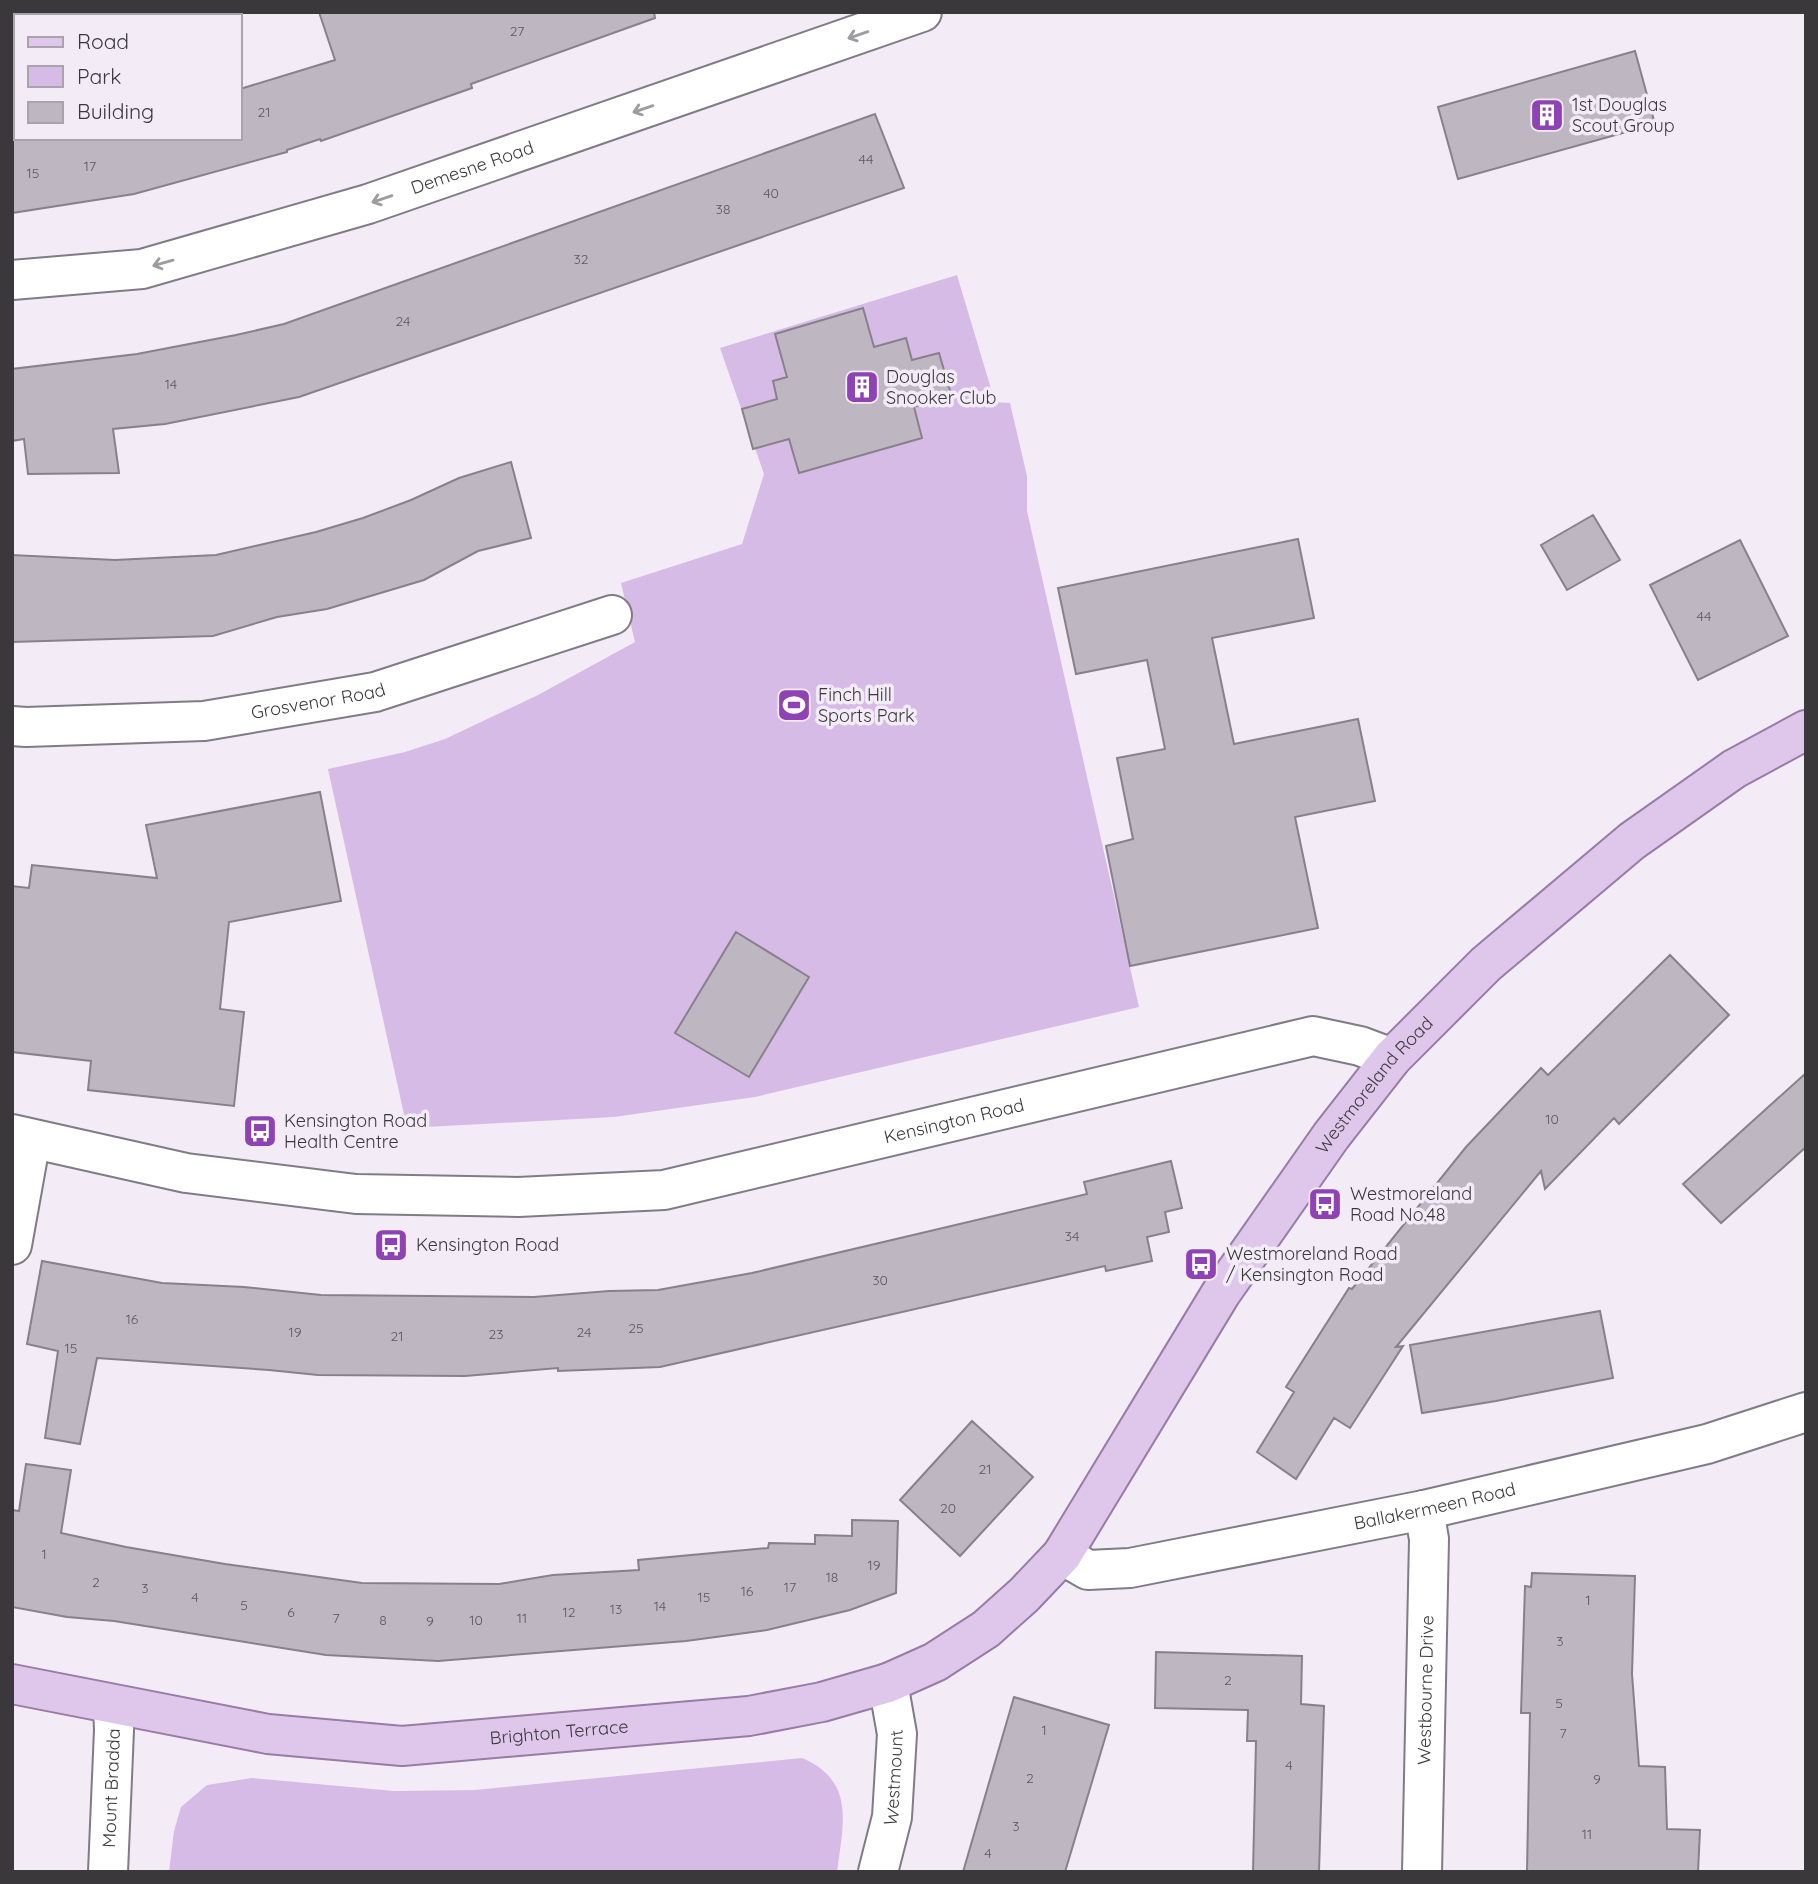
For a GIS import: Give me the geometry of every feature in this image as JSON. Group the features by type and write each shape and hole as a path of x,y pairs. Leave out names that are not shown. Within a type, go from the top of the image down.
{"main road":[{"name":"Westmoreland Road","path":"1062,1555 1221,1293 1331,1136 1392,1058 1486,964 1632,841 1734,769 1806,730"},
{"name":"Brighton Terrace","path":"12,1684 268,1734 402,1746 749,1716 822,1702 888,1683 936,1662 986,1629 1024,1595 1062,1555"}],"street":[{"name":"Demesne Road","path":"12,280 142,269 368,204 910,14"},
{"name":"Grosvenor Road","path":"12,726 204,721 375,692 612,615"},
{"name":"Kensington Road","path":"22,1137 186,1173 356,1194 518,1197 664,1190 1313,1036 1360,1046 1392,1058"},
{"path":"12,1245 22,1137"},
{"name":"Ballakermeen Road","path":"1062,1555 1088,1570 1130,1568 1424,1510 1707,1444 1806,1412"},
{"name":"Westbourne Drive","path":"1422,1872 1429,1539 1424,1510"},
{"name":"Westmount","path":"878,1872 892,1817 897,1734 888,1683"},
{"name":"Mount Bradda","path":"108,1872 113,1705"}],"green space":[{"name":"Finch Hill Sports Park","path":"957,275 995,402 1010,403 1027,476 1027,511 1139,1007 755,1097 614,1117 407,1128 328,769 405,752 445,739 538,695 635,642 621,583 742,544 764,474 720,348"},
{"path":"802,1758 831,1779 838,1792 843,1821 837,1872 169,1872 174,1831 181,1807 207,1785 252,1778 394,1791 475,1790"}],"building":[{"path":"319,12 654,12 655,18 471,84 472,88 287,152 134,194 12,213 12,138 242,140 242,88 335,60"},
{"name":"1st Douglas Scout Group","path":"1635,51 1655,124 1458,179 1438,107"},
{"path":"875,114 904,188 299,397 165,424 113,429 119,473 28,474 24,439 12,441 12,369 137,354 284,324"},
{"name":"Douglas Snooker Club","path":"863,308 874,347 906,338 912,360 939,353 951,394 914,407 922,438 799,473 789,439 753,449 742,409 777,399 773,381 787,377 775,334"},
{"path":"511,462 531,538 478,551 424,580 327,609 277,617 213,636 12,642 12,555 115,560 216,555 316,532 363,518 459,478"},
{"path":"1593,515 1620,560 1567,590 1541,545"},
{"path":"1298,539 1314,618 1212,638 1234,744 1358,719 1375,801 1295,817 1318,928 1130,966 1106,846 1133,839 1117,758 1165,749 1147,660 1076,674 1058,588"},
{"path":"1740,540 1788,636 1698,680 1650,585"},
{"path":"320,792 341,901 229,922 220,1009 244,1012 234,1106 88,1090 91,1061 12,1052 12,886 29,888 32,865 157,878 146,825"},
{"path":"736,932 809,977 749,1077 675,1033"},
{"path":"1670,955 1729,1015 1619,1124 1614,1118 1545,1189 1541,1171 1396,1347 1403,1346 1350,1428 1334,1418 1296,1479 1257,1452 1294,1392 1286,1387 1349,1288 1352,1289 1466,1147 1541,1068 1548,1075"},
{"path":"1806,1073 1806,1147 1721,1223 1683,1184"},
{"path":"1171,1161 1182,1208 1165,1212 1169,1232 1147,1237 1152,1261 1106,1271 1105,1266 660,1367 558,1371 558,1368 465,1376 318,1375 97,1358 80,1444 45,1438 58,1351 27,1344 42,1261 162,1283 244,1287 321,1295 534,1297 658,1290 752,1273 1087,1194 1084,1182"},
{"path":"1600,1311 1613,1378 1422,1413 1410,1345"},
{"path":"972,1421 1033,1477 960,1556 900,1500"},
{"path":"26,1464 71,1470 61,1533 225,1564 362,1583 499,1584 553,1575 639,1570 638,1560 768,1548 769,1543 815,1544 815,1535 852,1536 852,1520 898,1521 896,1593 850,1610 767,1630 686,1641 438,1661 326,1655 114,1621 67,1617 12,1607 12,1510 19,1511"},
{"path":"1532,1573 1635,1576 1632,1674 1639,1766 1665,1767 1667,1829 1700,1830 1698,1872 1527,1872 1530,1713 1521,1713 1525,1586 1531,1587"},
{"path":"1156,1652 1302,1656 1301,1704 1324,1706 1319,1872 1253,1872 1256,1741 1247,1741 1248,1710 1155,1708"},
{"path":"1014,1697 1109,1725 1065,1872 963,1872"}],"place":[{"name":"1st Douglas Scout Group","path":"1547,115"},
{"name":"Douglas Snooker Club","path":"862,387"},
{"name":"Finch Hill Sports Park","path":"794,705"},
{"name":"Kensington Road Health Centre","path":"260,1131"},
{"name":"Westmoreland Road No.48","path":"1325,1204"},
{"name":"Kensington Road","path":"391,1245"},
{"name":"Westmoreland Road / Kensington Road","path":"1201,1264"}]}
